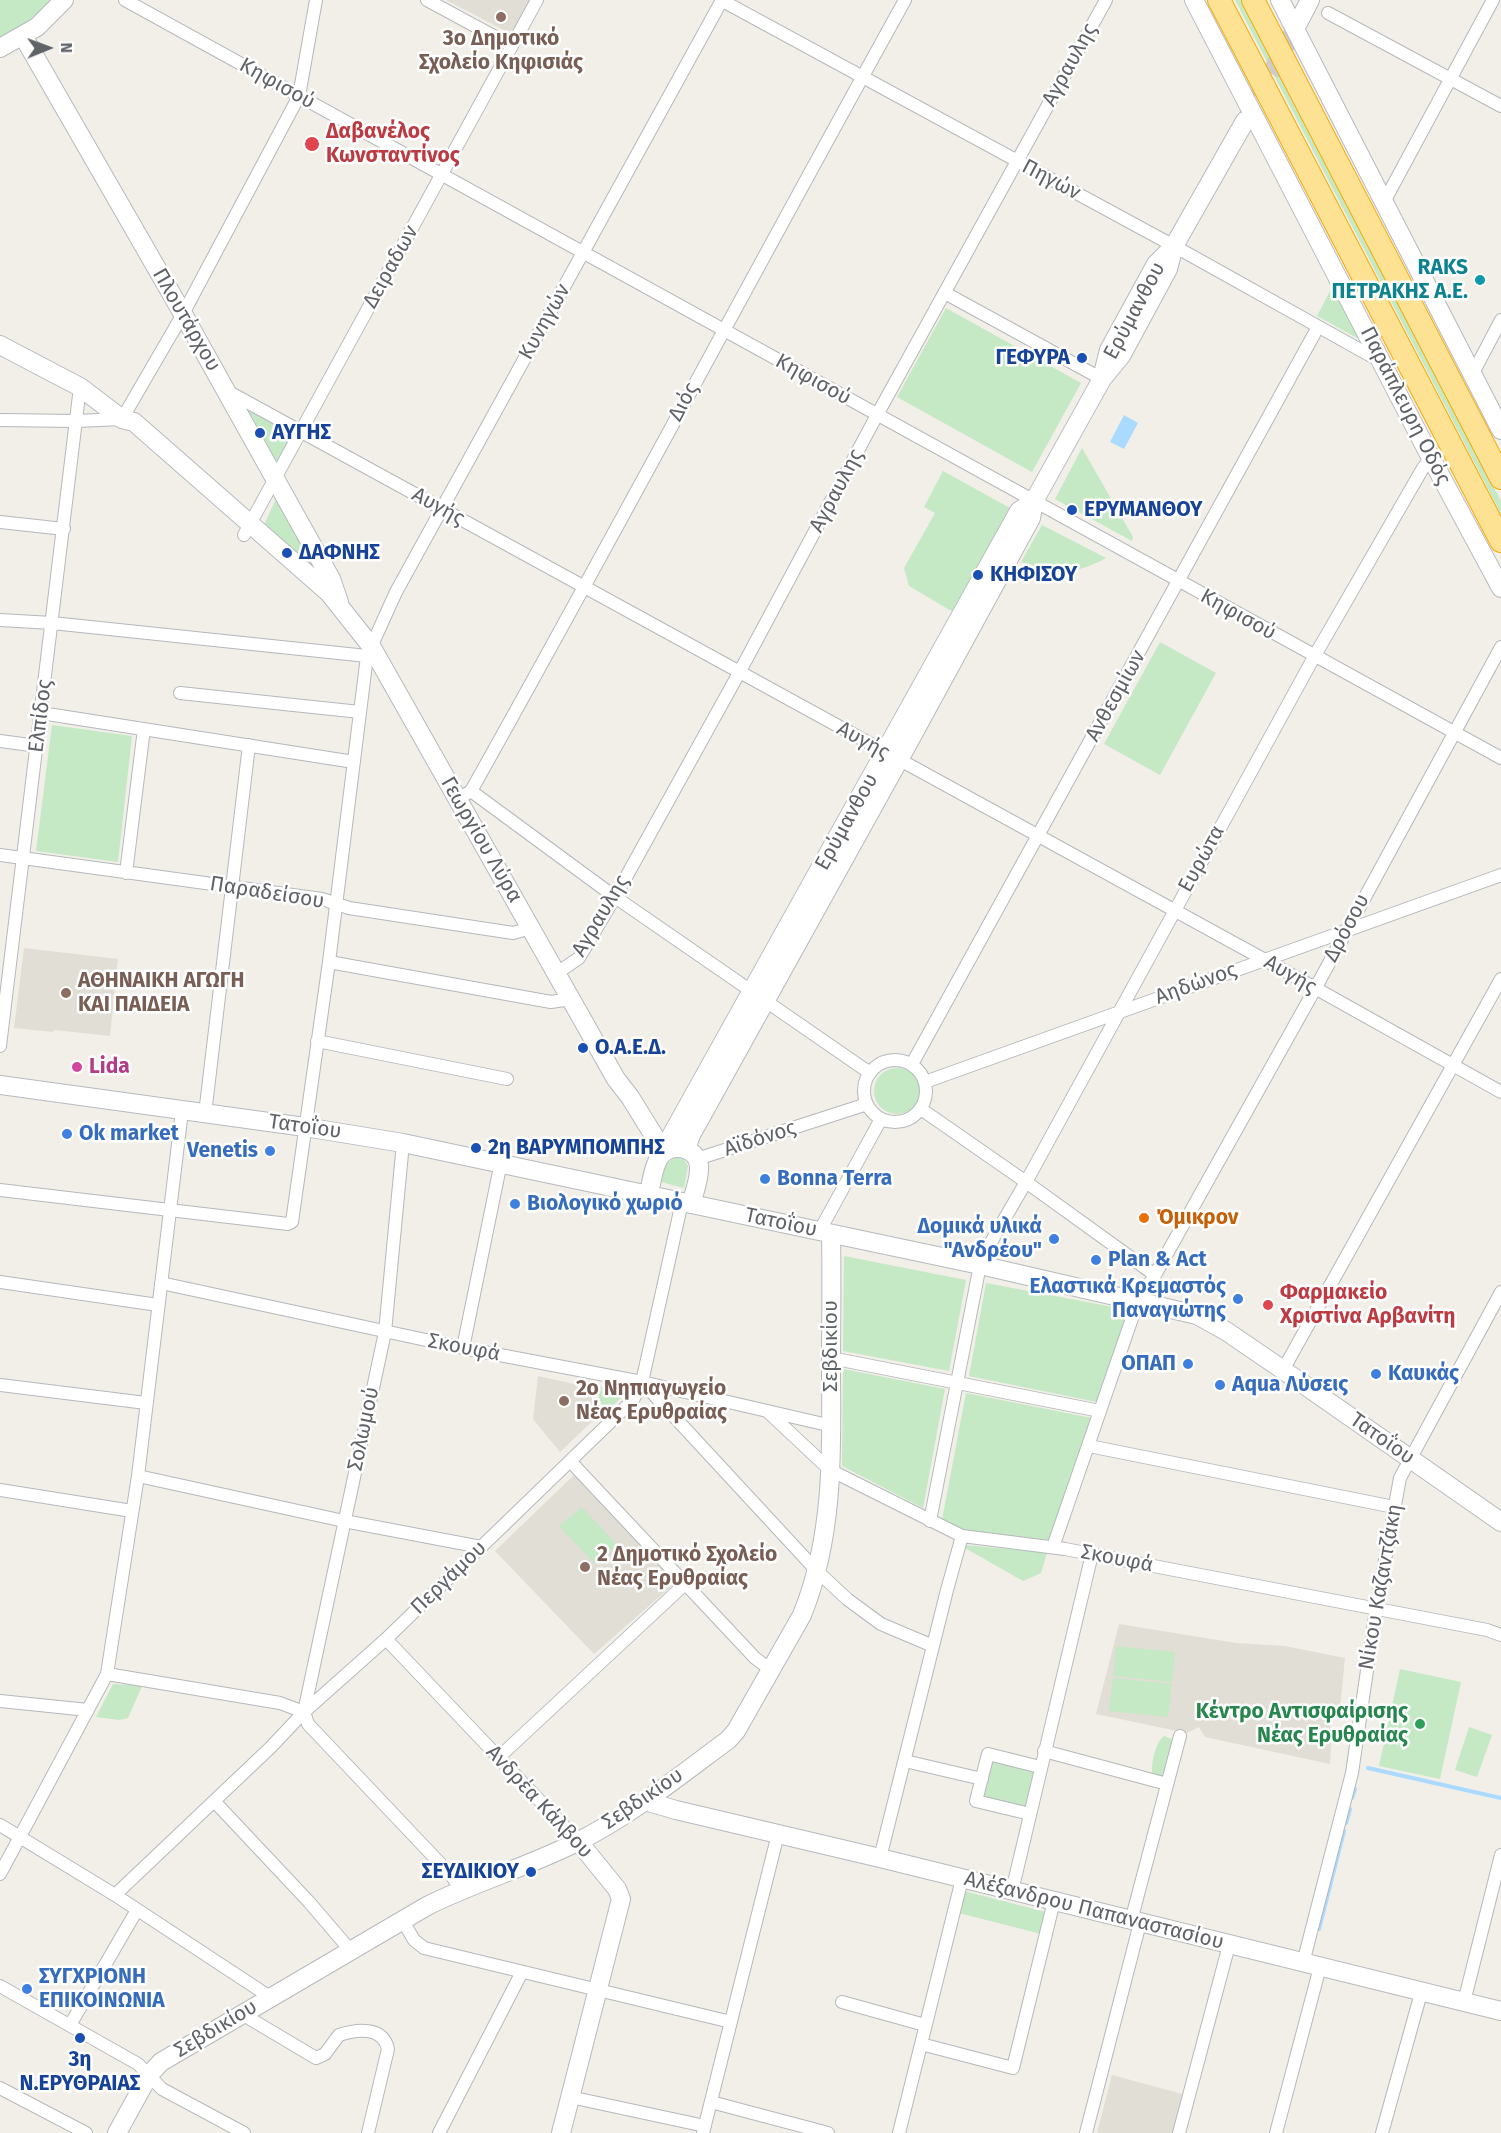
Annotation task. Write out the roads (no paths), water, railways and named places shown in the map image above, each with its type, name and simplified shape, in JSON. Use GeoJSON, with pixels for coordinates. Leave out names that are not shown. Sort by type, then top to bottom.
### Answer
{"type":"FeatureCollection","features":[{"type":"Feature","properties":{"kind":"highway"},"geometry":{"type":"LineString","coordinates":[[1219,0],[1501,541]]}},
{"type":"Feature","properties":{"kind":"highway"},"geometry":{"type":"LineString","coordinates":[[1253,0],[1501,478]]}},
{"type":"Feature","properties":{"kind":"street"},"geometry":{"type":"LineString","coordinates":[[0,48],[23,36],[50,16],[64,0]]}},
{"type":"Feature","properties":{"kind":"street","name":"Κηφισού"},"geometry":{"type":"LineString","coordinates":[[125,0],[1314,657],[1454,731],[1501,759]]}},
{"type":"Feature","properties":{"kind":"street"},"geometry":{"type":"LineString","coordinates":[[0,420],[77,421],[122,418],[183,314],[299,96],[316,0]]}},
{"type":"Feature","properties":{"kind":"street"},"geometry":{"type":"LineString","coordinates":[[427,0],[512,46]]}},
{"type":"Feature","properties":{"kind":"street","name":"Δειραδων"},"geometry":{"type":"LineString","coordinates":[[247,529],[537,0]]}},
{"type":"Feature","properties":{"kind":"street","name":"Πηγών"},"geometry":{"type":"LineString","coordinates":[[722,0],[1381,361]]}},
{"type":"Feature","properties":{"kind":"street","name":"Κυνηγών"},"geometry":{"type":"LineString","coordinates":[[170,1210],[288,1224],[291,1222],[329,962],[369,651],[396,592],[722,0]]}},
{"type":"Feature","properties":{"kind":"street","name":"Διός"},"geometry":{"type":"LineString","coordinates":[[465,795],[585,588],[723,330],[905,0]]}},
{"type":"Feature","properties":{"kind":"street","name":"Αγραυλης"},"geometry":{"type":"LineString","coordinates":[[557,973],[579,958],[615,897],[1106,0]]}},
{"type":"Feature","properties":{"kind":"street","name":"Παράπλευρη Οδός"},"geometry":{"type":"LineString","coordinates":[[1194,0],[1431,458],[1501,588]]}},
{"type":"Feature","properties":{"kind":"street"},"geometry":{"type":"LineString","coordinates":[[1280,0],[1501,430]]}},
{"type":"Feature","properties":{"kind":"street"},"geometry":{"type":"LineString","coordinates":[[1298,23],[1310,0]]}},
{"type":"Feature","properties":{"kind":"street"},"geometry":{"type":"LineString","coordinates":[[1384,202],[1493,0]]}},
{"type":"Feature","properties":{"kind":"street"},"geometry":{"type":"LineString","coordinates":[[1328,13],[1501,105]]}},
{"type":"Feature","properties":{"kind":"street","name":"Πλουτάρχου"},"geometry":{"type":"LineString","coordinates":[[23,36],[183,314],[331,579],[340,607]]}},
{"type":"Feature","properties":{"kind":"street","name":"Ερύμανθου"},"geometry":{"type":"LineString","coordinates":[[649,1194],[656,1164],[661,1155],[684,1153],[760,995],[892,757],[1030,518],[1034,501],[1102,379],[1120,356],[1163,279],[1174,246],[1245,121]]}},
{"type":"Feature","properties":{"kind":"street"},"geometry":{"type":"LineString","coordinates":[[945,293],[1102,379]]}},
{"type":"Feature","properties":{"kind":"street"},"geometry":{"type":"LineString","coordinates":[[1472,375],[1501,320]]}},
{"type":"Feature","properties":{"kind":"street","name":"Ανθεσμίων"},"geometry":{"type":"LineString","coordinates":[[912,1064],[1318,327]]}},
{"type":"Feature","properties":{"kind":"street","name":"Γεωργίου Λύρα"},"geometry":{"type":"LineString","coordinates":[[0,345],[80,387],[122,418],[126,432],[247,529],[319,599],[340,607],[465,795],[531,928],[616,1079],[656,1139],[684,1153]]}},
{"type":"Feature","properties":{"kind":"street","name":"Ελπίδος"},"geometry":{"type":"LineString","coordinates":[[0,1046],[4,975],[23,859],[80,387]]}},
{"type":"Feature","properties":{"kind":"street","name":"Αυγής"},"geometry":{"type":"LineString","coordinates":[[226,390],[1501,1092]]}},
{"type":"Feature","properties":{"kind":"street","name":"Ευρώτα"},"geometry":{"type":"LineString","coordinates":[[930,1521],[980,1265],[987,1249],[1314,657],[1431,458]]}},
{"type":"Feature","properties":{"kind":"street"},"geometry":{"type":"LineString","coordinates":[[0,522],[64,529]]}},
{"type":"Feature","properties":{"kind":"street"},"geometry":{"type":"LineString","coordinates":[[0,620],[369,651]]}},
{"type":"Feature","properties":{"kind":"street","name":"Δρόσου"},"geometry":{"type":"LineString","coordinates":[[1053,1547],[1138,1301],[1155,1275],[1315,989],[1501,647]]}},
{"type":"Feature","properties":{"kind":"street"},"geometry":{"type":"LineString","coordinates":[[180,693],[360,712]]}},
{"type":"Feature","properties":{"kind":"street"},"geometry":{"type":"LineString","coordinates":[[41,713],[354,762]]}},
{"type":"Feature","properties":{"kind":"street"},"geometry":{"type":"LineString","coordinates":[[126,873],[144,729]]}},
{"type":"Feature","properties":{"kind":"street"},"geometry":{"type":"LineString","coordinates":[[0,741],[37,746]]}},
{"type":"Feature","properties":{"kind":"street"},"geometry":{"type":"LineString","coordinates":[[205,1114],[249,745]]}},
{"type":"Feature","properties":{"kind":"street"},"geometry":{"type":"LineString","coordinates":[[465,795],[760,995],[870,1073]]}},
{"type":"Feature","properties":{"kind":"street","name":"Παραδείσου"},"geometry":{"type":"LineString","coordinates":[[0,855],[322,898],[349,909],[513,933],[531,928]]}},
{"type":"Feature","properties":{"kind":"street","name":"Αηδώνος"},"geometry":{"type":"LineString","coordinates":[[925,1082],[1501,875]]}},
{"type":"Feature","properties":{"kind":"street"},"geometry":{"type":"LineString","coordinates":[[329,962],[551,1002],[571,999]]}},
{"type":"Feature","properties":{"kind":"street"},"geometry":{"type":"LineString","coordinates":[[1283,1370],[1501,979]]}},
{"type":"Feature","properties":{"kind":"street"},"geometry":{"type":"LineString","coordinates":[[317,1041],[507,1079]]}},
{"type":"Feature","properties":{"kind":"street"},"geometry":{"type":"LineString","coordinates":[[889,1060],[901,1060],[912,1064],[925,1082],[925,1101],[921,1109],[913,1117],[903,1121],[892,1122],[881,1119],[867,1104],[864,1093],[865,1082],[870,1073],[878,1065],[889,1060]]}},
{"type":"Feature","properties":{"kind":"street","name":"Γεωργίου Λύρα"},"geometry":{"type":"LineString","coordinates":[[616,1079],[622,1101],[656,1164]]}},
{"type":"Feature","properties":{"kind":"street","name":"Τατοΐου"},"geometry":{"type":"LineString","coordinates":[[0,1085],[305,1126],[403,1143],[980,1265],[1197,1315],[1283,1370],[1501,1522]]}},
{"type":"Feature","properties":{"kind":"street","name":"Αϊδόνος"},"geometry":{"type":"LineString","coordinates":[[684,1153],[867,1104]]}},
{"type":"Feature","properties":{"kind":"street"},"geometry":{"type":"LineString","coordinates":[[921,1109],[1155,1275]]}},
{"type":"Feature","properties":{"kind":"street"},"geometry":{"type":"LineString","coordinates":[[0,1874],[106,1674],[138,1476],[182,1111]]}},
{"type":"Feature","properties":{"kind":"street"},"geometry":{"type":"LineString","coordinates":[[825,1233],[881,1119]]}},
{"type":"Feature","properties":{"kind":"street","name":"Σολωμού"},"geometry":{"type":"LineString","coordinates":[[304,1712],[385,1332],[403,1143]]}},
{"type":"Feature","properties":{"kind":"street","name":"Αϊδόνος"},"geometry":{"type":"LineString","coordinates":[[684,1153],[699,1167],[686,1203]]}},
{"type":"Feature","properties":{"kind":"street"},"geometry":{"type":"LineString","coordinates":[[463,1348],[501,1162]]}},
{"type":"Feature","properties":{"kind":"street"},"geometry":{"type":"LineString","coordinates":[[0,1190],[170,1210]]}},
{"type":"Feature","properties":{"kind":"street","name":"Περγάμου"},"geometry":{"type":"LineString","coordinates":[[115,1896],[271,1748],[304,1712],[386,1639],[633,1400],[642,1382],[686,1203]]}},
{"type":"Feature","properties":{"kind":"street","name":"Σεβδικίου"},"geometry":{"type":"LineString","coordinates":[[117,2133],[149,2075],[161,2062],[460,1889],[545,1857],[578,1841],[645,1801],[728,1740],[736,1731],[802,1615],[816,1570],[827,1515],[832,1426],[825,1233]]}},
{"type":"Feature","properties":{"kind":"street"},"geometry":{"type":"LineString","coordinates":[[0,1282],[158,1305]]}},
{"type":"Feature","properties":{"kind":"street","name":"Σκουφά"},"geometry":{"type":"LineString","coordinates":[[161,1283],[385,1332],[642,1382],[832,1426]]}},
{"type":"Feature","properties":{"kind":"street","name":"Νίκου Καζαντζάκη"},"geometry":{"type":"LineString","coordinates":[[1276,2133],[1352,1773],[1376,1609],[1400,1479],[1409,1458],[1501,1292]]}},
{"type":"Feature","properties":{"kind":"street"},"geometry":{"type":"LineString","coordinates":[[831,1358],[1100,1411]]}},
{"type":"Feature","properties":{"kind":"street"},"geometry":{"type":"LineString","coordinates":[[642,1382],[816,1570],[847,1599],[881,1624],[933,1646]]}},
{"type":"Feature","properties":{"kind":"street"},"geometry":{"type":"LineString","coordinates":[[0,1385],[146,1403]]}},
{"type":"Feature","properties":{"kind":"street","name":"Σκουφά"},"geometry":{"type":"LineString","coordinates":[[767,1411],[830,1470],[962,1536],[1092,1554],[1487,1629],[1501,1635]]}},
{"type":"Feature","properties":{"kind":"street"},"geometry":{"type":"LineString","coordinates":[[1089,1446],[1394,1507]]}},
{"type":"Feature","properties":{"kind":"street"},"geometry":{"type":"LineString","coordinates":[[571,1462],[755,1658],[771,1670]]}},
{"type":"Feature","properties":{"kind":"street"},"geometry":{"type":"LineString","coordinates":[[138,1476],[344,1521],[482,1547]]}},
{"type":"Feature","properties":{"kind":"street"},"geometry":{"type":"LineString","coordinates":[[0,1490],[132,1511]]}},
{"type":"Feature","properties":{"kind":"street"},"geometry":{"type":"LineString","coordinates":[[880,1858],[962,1536]]}},
{"type":"Feature","properties":{"kind":"street"},"geometry":{"type":"LineString","coordinates":[[1012,1891],[1092,1554]]}},
{"type":"Feature","properties":{"kind":"street"},"geometry":{"type":"LineString","coordinates":[[498,1758],[685,1584]]}},
{"type":"Feature","properties":{"kind":"street","name":"Ανδρέα Κάλβου"},"geometry":{"type":"LineString","coordinates":[[386,1639],[578,1841],[617,1889],[621,1899],[597,1990]]}},
{"type":"Feature","properties":{"kind":"street"},"geometry":{"type":"LineString","coordinates":[[106,1674],[280,1703],[304,1712],[308,1724],[452,1876],[460,1889]]}},
{"type":"Feature","properties":{"kind":"street"},"geometry":{"type":"LineString","coordinates":[[0,1701],[88,1710]]}},
{"type":"Feature","properties":{"kind":"street"},"geometry":{"type":"LineString","coordinates":[[1086,2133],[1180,1736]]}},
{"type":"Feature","properties":{"kind":"street"},"geometry":{"type":"LineString","coordinates":[[1044,1751],[1167,1784]]}},
{"type":"Feature","properties":{"kind":"street"},"geometry":{"type":"LineString","coordinates":[[1030,1814],[976,1802],[988,1754],[1040,1767]]}},
{"type":"Feature","properties":{"kind":"street"},"geometry":{"type":"LineString","coordinates":[[905,1761],[981,1779]]}},
{"type":"Feature","properties":{"kind":"street"},"geometry":{"type":"LineString","coordinates":[[673,1780],[682,1807],[686,1812]]}},
{"type":"Feature","properties":{"kind":"street"},"geometry":{"type":"LineString","coordinates":[[214,1801],[316,1909],[351,1951]]}},
{"type":"Feature","properties":{"kind":"street","name":"Αλέξανδρου Παπαναστασίου"},"geometry":{"type":"LineString","coordinates":[[645,1801],[1501,2011]]}},
{"type":"Feature","properties":{"kind":"street"},"geometry":{"type":"LineString","coordinates":[[0,1825],[115,1896],[270,1997]]}},
{"type":"Feature","properties":{"kind":"street"},"geometry":{"type":"LineString","coordinates":[[570,2097],[704,2129],[778,1834]]}},
{"type":"Feature","properties":{"kind":"street"},"geometry":{"type":"LineString","coordinates":[[1464,2002],[1501,1855]]}},
{"type":"Feature","properties":{"kind":"street"},"geometry":{"type":"LineString","coordinates":[[899,2133],[962,1879]]}},
{"type":"Feature","properties":{"kind":"street"},"geometry":{"type":"LineString","coordinates":[[921,2044],[1013,2068],[1054,1901]]}},
{"type":"Feature","properties":{"kind":"street"},"geometry":{"type":"LineString","coordinates":[[70,2025],[136,1910]]}},
{"type":"Feature","properties":{"kind":"street"},"geometry":{"type":"LineString","coordinates":[[403,1921],[414,1940],[424,1948],[731,2022]]}},
{"type":"Feature","properties":{"kind":"street"},"geometry":{"type":"LineString","coordinates":[[1179,2133],[1229,1945]]}},
{"type":"Feature","properties":{"kind":"street"},"geometry":{"type":"LineString","coordinates":[[439,2133],[522,1972]]}},
{"type":"Feature","properties":{"kind":"street"},"geometry":{"type":"LineString","coordinates":[[0,1986],[138,2064],[162,2089],[244,2133]]}},
{"type":"Feature","properties":{"kind":"street"},"geometry":{"type":"LineString","coordinates":[[561,2133],[597,1990]]}},
{"type":"Feature","properties":{"kind":"street"},"geometry":{"type":"LineString","coordinates":[[1382,2133],[1421,1993]]}},
{"type":"Feature","properties":{"kind":"street"},"geometry":{"type":"LineString","coordinates":[[842,2002],[926,2025]]}},
{"type":"Feature","properties":{"kind":"street"},"geometry":{"type":"LineString","coordinates":[[242,2014],[316,2058],[325,2054],[339,2035],[359,2030],[381,2035],[386,2040],[388,2049],[368,2133]]}},
{"type":"Feature","properties":{"kind":"street"},"geometry":{"type":"LineString","coordinates":[[0,2088],[86,2133]]}},
{"type":"Feature","properties":{"kind":"street"},"geometry":{"type":"LineString","coordinates":[[711,2102],[828,2133]]}},
{"type":"Feature","properties":{"kind":"water"},"geometry":{"type":"Polygon","coordinates":[[[1124,415],[1138,423],[1124,449],[1110,442],[1124,415]]]}},
{"type":"Feature","properties":{"kind":"waterway"},"geometry":{"type":"LineString","coordinates":[[1368,1768],[1501,1798]]}},
{"type":"Feature","properties":{"kind":"waterway"},"geometry":{"type":"LineString","coordinates":[[1352,1798],[1355,1789]]}},
{"type":"Feature","properties":{"kind":"waterway"},"geometry":{"type":"LineString","coordinates":[[1346,1823],[1350,1809]]}},
{"type":"Feature","properties":{"kind":"waterway"},"geometry":{"type":"LineString","coordinates":[[1319,1929],[1344,1831]]}},
{"type":"Feature","properties":{"kind":"tunnel"},"geometry":{"type":"LineString","coordinates":[[1245,121],[1298,23]]}},
{"type":"Feature","properties":{"kind":"place","name":"3ο Δημοτικό Σχολείο Κηφισιάς"},"geometry":{"type":"Point","coordinates":[501,17]}},
{"type":"Feature","properties":{"kind":"place","name":"Δαβανέλος Κωνσταντίνος"},"geometry":{"type":"Point","coordinates":[312,144]}},
{"type":"Feature","properties":{"kind":"place","name":"RAKS ΠΕΤΡΑΚΗΣ Α.Ε."},"geometry":{"type":"Point","coordinates":[1480,280]}},
{"type":"Feature","properties":{"kind":"place","name":"ΓΕΦΥΡΑ"},"geometry":{"type":"Point","coordinates":[1082,358]}},
{"type":"Feature","properties":{"kind":"place","name":"ΑΥΓΗΣ"},"geometry":{"type":"Point","coordinates":[260,433]}},
{"type":"Feature","properties":{"kind":"place","name":"ΕΡΥΜΑΝΘΟΥ"},"geometry":{"type":"Point","coordinates":[1072,510]}},
{"type":"Feature","properties":{"kind":"place","name":"ΔΑΦΝΗΣ"},"geometry":{"type":"Point","coordinates":[287,553]}},
{"type":"Feature","properties":{"kind":"place","name":"ΚΗΦΙΣΟΥ"},"geometry":{"type":"Point","coordinates":[978,575]}},
{"type":"Feature","properties":{"kind":"place","name":"ΑΘΗΝΑΙΚΗ ΑΓΩΓΗ ΚΑΙ ΠΑΙΔΕΙΑ"},"geometry":{"type":"Point","coordinates":[66,993]}},
{"type":"Feature","properties":{"kind":"place","name":"Ο.Α.Ε.Δ."},"geometry":{"type":"Point","coordinates":[583,1048]}},
{"type":"Feature","properties":{"kind":"place","name":"Lida"},"geometry":{"type":"Point","coordinates":[77,1067]}},
{"type":"Feature","properties":{"kind":"place","name":"Ok market"},"geometry":{"type":"Point","coordinates":[67,1134]}},
{"type":"Feature","properties":{"kind":"place","name":"2η ΒΑΡΥΜΠΟΜΠΗΣ"},"geometry":{"type":"Point","coordinates":[476,1148]}},
{"type":"Feature","properties":{"kind":"place","name":"Venetis"},"geometry":{"type":"Point","coordinates":[270,1151]}},
{"type":"Feature","properties":{"kind":"place","name":"Bonna Terra"},"geometry":{"type":"Point","coordinates":[765,1179]}},
{"type":"Feature","properties":{"kind":"place","name":"Βιολογικό χωριό"},"geometry":{"type":"Point","coordinates":[515,1204]}},
{"type":"Feature","properties":{"kind":"place","name":"Όμικρον"},"geometry":{"type":"Point","coordinates":[1144,1218]}},
{"type":"Feature","properties":{"kind":"place","name":"Δομικά υλικά \"Ανδρέου\""},"geometry":{"type":"Point","coordinates":[1054,1239]}},
{"type":"Feature","properties":{"kind":"place","name":"Plan & Act"},"geometry":{"type":"Point","coordinates":[1096,1260]}},
{"type":"Feature","properties":{"kind":"place","name":"Ελαστικά Κρεμαστός Παναγιώτης"},"geometry":{"type":"Point","coordinates":[1238,1299]}},
{"type":"Feature","properties":{"kind":"place","name":"Φαρμακείο Χριστίνα Αρβανίτη"},"geometry":{"type":"Point","coordinates":[1268,1305]}},
{"type":"Feature","properties":{"kind":"place","name":"ΟΠΑΠ"},"geometry":{"type":"Point","coordinates":[1188,1364]}},
{"type":"Feature","properties":{"kind":"place","name":"Καυκάς"},"geometry":{"type":"Point","coordinates":[1376,1374]}},
{"type":"Feature","properties":{"kind":"place","name":"Aqua Λύσεις"},"geometry":{"type":"Point","coordinates":[1220,1385]}},
{"type":"Feature","properties":{"kind":"place","name":"2ο Νηπιαγωγείο Νέας Ερυθραίας"},"geometry":{"type":"Point","coordinates":[564,1401]}},
{"type":"Feature","properties":{"kind":"place","name":"2 Δημοτικό Σχολείο Νέας Ερυθραίας"},"geometry":{"type":"Point","coordinates":[585,1567]}},
{"type":"Feature","properties":{"kind":"place","name":"Κέντρο Αντισφαίρισης Νέας Ερυθραίας"},"geometry":{"type":"Point","coordinates":[1420,1724]}},
{"type":"Feature","properties":{"kind":"place","name":"ΣΕΥΔΙΚΙΟΥ"},"geometry":{"type":"Point","coordinates":[531,1872]}},
{"type":"Feature","properties":{"kind":"place","name":"ΣΥΓΧΡΙΟΝΗ ΕΠΙΚΟΙΝΩΝΙΑ"},"geometry":{"type":"Point","coordinates":[27,1989]}},
{"type":"Feature","properties":{"kind":"place","name":"3η Ν.ΕΡΥΘΡΑΙΑΣ"},"geometry":{"type":"Point","coordinates":[80,2038]}}]}
